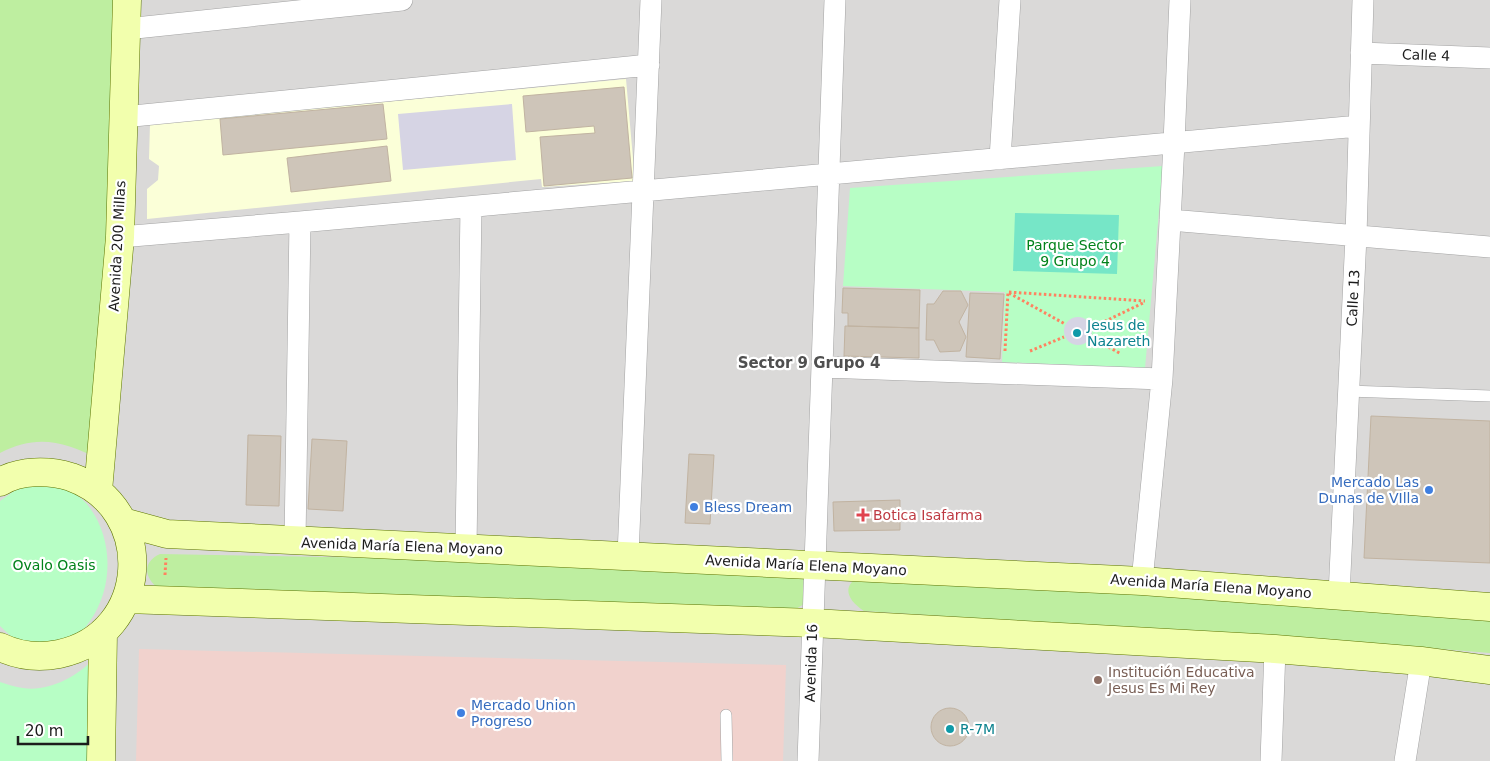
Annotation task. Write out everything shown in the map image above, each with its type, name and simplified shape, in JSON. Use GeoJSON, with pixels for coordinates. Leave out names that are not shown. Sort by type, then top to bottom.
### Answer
{"type":"FeatureCollection","features":[{"type":"Feature","properties":{"kind":"street","name":"Avenida 200 Millas"},"geometry":{"type":"LineString","coordinates":[[98,491],[120,237],[127,0]]}},
{"type":"Feature","properties":{"kind":"street"},"geometry":{"type":"LineString","coordinates":[[126,29],[402,0]]}},
{"type":"Feature","properties":{"kind":"street"},"geometry":{"type":"LineString","coordinates":[[628,556],[652,0]]}},
{"type":"Feature","properties":{"kind":"street","name":"Avenida 16"},"geometry":{"type":"LineString","coordinates":[[808,761],[835,0]]}},
{"type":"Feature","properties":{"kind":"street"},"geometry":{"type":"LineString","coordinates":[[1000,159],[1010,0]]}},
{"type":"Feature","properties":{"kind":"street"},"geometry":{"type":"LineString","coordinates":[[1142,581],[1162,379],[1180,0]]}},
{"type":"Feature","properties":{"kind":"street","name":"Calle 13"},"geometry":{"type":"LineString","coordinates":[[1339,595],[1356,236],[1363,0]]}},
{"type":"Feature","properties":{"kind":"street","name":"Calle 4"},"geometry":{"type":"LineString","coordinates":[[1361,53],[1490,58]]}},
{"type":"Feature","properties":{"kind":"street"},"geometry":{"type":"LineString","coordinates":[[123,117],[649,65]]}},
{"type":"Feature","properties":{"kind":"street"},"geometry":{"type":"LineString","coordinates":[[120,237],[829,175],[1359,126]]}},
{"type":"Feature","properties":{"kind":"street"},"geometry":{"type":"LineString","coordinates":[[466,548],[471,207]]}},
{"type":"Feature","properties":{"kind":"street"},"geometry":{"type":"LineString","coordinates":[[1170,220],[1490,247]]}},
{"type":"Feature","properties":{"kind":"street"},"geometry":{"type":"LineString","coordinates":[[294,541],[300,222]]}},
{"type":"Feature","properties":{"kind":"street"},"geometry":{"type":"LineString","coordinates":[[823,367],[1162,379]]}},
{"type":"Feature","properties":{"kind":"street"},"geometry":{"type":"LineString","coordinates":[[0,482],[22,474],[42,472],[62,474],[81,481],[98,491],[112,505],[123,522],[130,540],[133,560],[132,580],[126,600],[104,632],[87,644],[69,652],[49,656],[29,656],[10,652],[0,647]]}},
{"type":"Feature","properties":{"kind":"street","name":"Avenida María Elena Moyano"},"geometry":{"type":"LineString","coordinates":[[123,522],[167,534],[1142,581],[1490,607]]}},
{"type":"Feature","properties":{"kind":"street"},"geometry":{"type":"LineString","coordinates":[[126,600],[813,623],[1275,649],[1421,661],[1490,670]]}},
{"type":"Feature","properties":{"kind":"street"},"geometry":{"type":"LineString","coordinates":[[101,761],[104,632]]}},
{"type":"Feature","properties":{"kind":"street"},"geometry":{"type":"LineString","coordinates":[[1271,761],[1275,649]]}},
{"type":"Feature","properties":{"kind":"street"},"geometry":{"type":"LineString","coordinates":[[1405,761],[1421,661]]}},
{"type":"Feature","properties":{"kind":"lane"},"geometry":{"type":"LineString","coordinates":[[1348,391],[1490,396]]}},
{"type":"Feature","properties":{"kind":"lane"},"geometry":{"type":"LineString","coordinates":[[726,716],[727,761]]}},
{"type":"Feature","properties":{"kind":"path"},"geometry":{"type":"LineString","coordinates":[[1008,292],[1147,302]]}},
{"type":"Feature","properties":{"kind":"path"},"geometry":{"type":"LineString","coordinates":[[1008,292],[1065,324]]}},
{"type":"Feature","properties":{"kind":"path"},"geometry":{"type":"LineString","coordinates":[[1004,360],[1008,292]]}},
{"type":"Feature","properties":{"kind":"path"},"geometry":{"type":"LineString","coordinates":[[1146,311],[1147,302]]}},
{"type":"Feature","properties":{"kind":"path"},"geometry":{"type":"LineString","coordinates":[[1092,328],[1147,302]]}},
{"type":"Feature","properties":{"kind":"path"},"geometry":{"type":"LineString","coordinates":[[1024,354],[1064,336]]}},
{"type":"Feature","properties":{"kind":"path"},"geometry":{"type":"LineString","coordinates":[[164,600],[167,534]]}},
{"type":"Feature","properties":{"kind":"shaded area"},"geometry":{"type":"Polygon","coordinates":[[[0,0],[1490,0],[1490,761],[0,761],[0,0]]]}},
{"type":"Feature","properties":{"kind":"shaded area"},"geometry":{"type":"Polygon","coordinates":[[[626,79],[635,181],[542,187],[541,179],[147,219],[147,189],[158,180],[159,166],[149,159],[150,124],[626,79]]]}},
{"type":"Feature","properties":{"kind":"shaded area"},"geometry":{"type":"Polygon","coordinates":[[[512,104],[516,160],[403,170],[398,114],[512,104]]]}},
{"type":"Feature","properties":{"kind":"shaded area"},"geometry":{"type":"Polygon","coordinates":[[[1078,317],[1088,321],[1092,331],[1088,341],[1078,345],[1068,341],[1064,331],[1068,321],[1078,317]]]}},
{"type":"Feature","properties":{"kind":"shaded area","name":"Mercado Union Progreso"},"geometry":{"type":"Polygon","coordinates":[[[139,649],[786,665],[783,761],[136,761],[139,649]]]}},
{"type":"Feature","properties":{"kind":"green space"},"geometry":{"type":"Polygon","coordinates":[[[0,0],[115,0],[99,459],[74,448],[50,442],[26,443],[0,453],[0,0]]]}},
{"type":"Feature","properties":{"kind":"green space","name":"Parque Sector 9 Grupo 4"},"geometry":{"type":"Polygon","coordinates":[[[1163,166],[1145,368],[1002,362],[1005,292],[843,286],[850,188],[1163,166]]]}},
{"type":"Feature","properties":{"kind":"green space"},"geometry":{"type":"Polygon","coordinates":[[[1015,213],[1119,215],[1117,274],[1013,271],[1015,213]]]}},
{"type":"Feature","properties":{"kind":"green space","name":"Ovalo Oasis"},"geometry":{"type":"Polygon","coordinates":[[[50,482],[78,496],[86,503],[95,516],[106,546],[107,577],[98,608],[86,627],[75,639],[62,643],[18,643],[0,626],[0,501],[21,486],[50,482]]]}},
{"type":"Feature","properties":{"kind":"green space"},"geometry":{"type":"Polygon","coordinates":[[[160,554],[383,558],[806,576],[804,604],[796,609],[159,589],[150,580],[147,570],[150,561],[160,554]]]}},
{"type":"Feature","properties":{"kind":"green space"},"geometry":{"type":"Polygon","coordinates":[[[868,574],[1490,618],[1490,653],[1343,641],[864,611],[852,600],[848,590],[854,580],[868,574]]]}},
{"type":"Feature","properties":{"kind":"green space"},"geometry":{"type":"Polygon","coordinates":[[[93,660],[89,761],[0,761],[0,682],[23,688],[42,688],[61,682],[93,660]]]}},
{"type":"Feature","properties":{"kind":"building"},"geometry":{"type":"Polygon","coordinates":[[[624,87],[632,178],[544,186],[540,137],[595,133],[594,126],[526,132],[523,96],[624,87]]]}},
{"type":"Feature","properties":{"kind":"building"},"geometry":{"type":"Polygon","coordinates":[[[383,104],[387,139],[223,155],[220,119],[383,104]]]}},
{"type":"Feature","properties":{"kind":"building"},"geometry":{"type":"Polygon","coordinates":[[[387,146],[391,181],[291,192],[287,158],[387,146]]]}},
{"type":"Feature","properties":{"kind":"building"},"geometry":{"type":"Polygon","coordinates":[[[843,288],[920,290],[919,328],[848,326],[848,313],[842,313],[843,288]]]}},
{"type":"Feature","properties":{"kind":"building"},"geometry":{"type":"Polygon","coordinates":[[[943,291],[961,291],[968,305],[959,322],[966,337],[960,351],[940,352],[934,340],[926,340],[927,304],[934,304],[943,291]]]}},
{"type":"Feature","properties":{"kind":"building"},"geometry":{"type":"Polygon","coordinates":[[[970,293],[1004,294],[1000,359],[966,357],[970,293]]]}},
{"type":"Feature","properties":{"kind":"building"},"geometry":{"type":"Polygon","coordinates":[[[845,326],[919,328],[919,358],[844,356],[845,326]]]}},
{"type":"Feature","properties":{"kind":"building","name":"Mercado Las Dunas de VIlla"},"geometry":{"type":"Polygon","coordinates":[[[1371,416],[1490,421],[1490,563],[1364,558],[1371,416]]]}},
{"type":"Feature","properties":{"kind":"building"},"geometry":{"type":"Polygon","coordinates":[[[248,435],[281,436],[279,506],[246,505],[248,435]]]}},
{"type":"Feature","properties":{"kind":"building"},"geometry":{"type":"Polygon","coordinates":[[[312,439],[347,441],[343,511],[308,509],[312,439]]]}},
{"type":"Feature","properties":{"kind":"building"},"geometry":{"type":"Polygon","coordinates":[[[689,454],[714,455],[710,524],[685,523],[689,454]]]}},
{"type":"Feature","properties":{"kind":"building"},"geometry":{"type":"Polygon","coordinates":[[[900,500],[900,530],[834,531],[833,502],[900,500]]]}},
{"type":"Feature","properties":{"kind":"building","name":"R-7M"},"geometry":{"type":"Polygon","coordinates":[[[950,708],[963,714],[969,727],[963,740],[950,746],[937,740],[931,727],[937,714],[950,708]]]}},
{"type":"Feature","properties":{"kind":"place","name":"Jesus de Nazareth"},"geometry":{"type":"Point","coordinates":[1077,333]}},
{"type":"Feature","properties":{"kind":"place","name":"Mercado Las Dunas de VIlla"},"geometry":{"type":"Point","coordinates":[1429,490]}},
{"type":"Feature","properties":{"kind":"place","name":"Bless Dream"},"geometry":{"type":"Point","coordinates":[694,507]}},
{"type":"Feature","properties":{"kind":"place","name":"Botica Isafarma"},"geometry":{"type":"Point","coordinates":[863,515]}},
{"type":"Feature","properties":{"kind":"place","name":"Institución Educativa Jesus Es Mi Rey"},"geometry":{"type":"Point","coordinates":[1098,680]}},
{"type":"Feature","properties":{"kind":"place","name":"Mercado Union Progreso"},"geometry":{"type":"Point","coordinates":[461,713]}},
{"type":"Feature","properties":{"kind":"place","name":"R-7M"},"geometry":{"type":"Point","coordinates":[950,729]}},
{"type":"Feature","properties":{"kind":"district","name":"Sector 9 Grupo 4"},"geometry":{"type":"Point","coordinates":[809,363]}}]}
